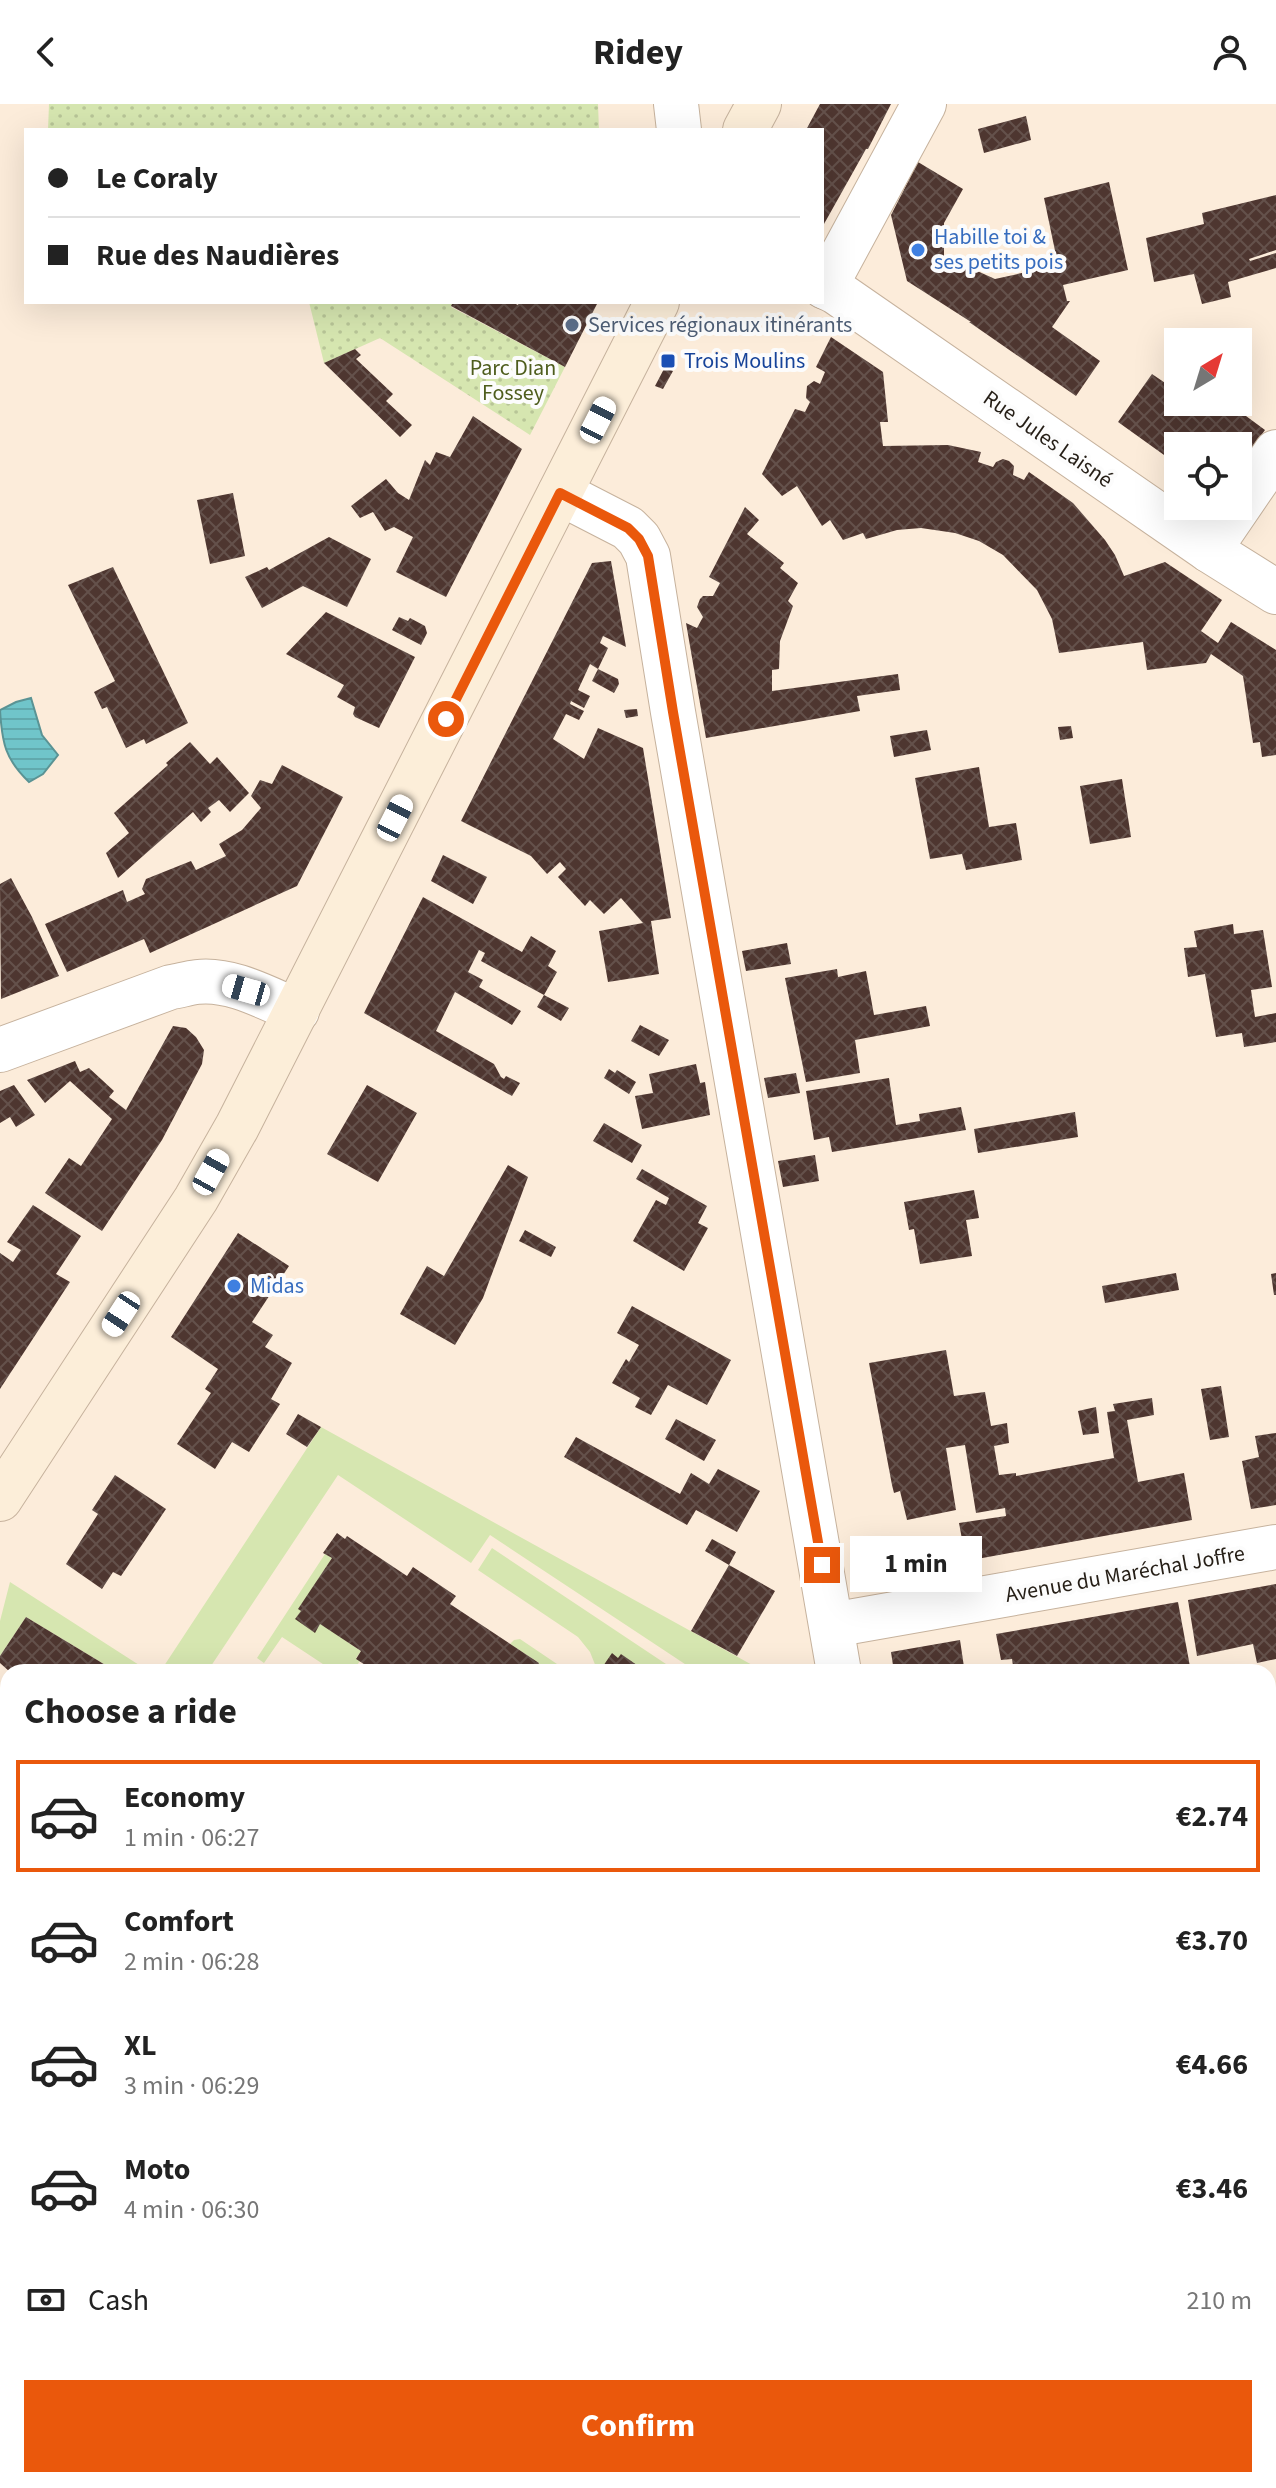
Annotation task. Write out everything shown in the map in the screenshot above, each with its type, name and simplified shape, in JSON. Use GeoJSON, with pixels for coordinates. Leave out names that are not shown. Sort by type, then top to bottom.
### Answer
{"type":"FeatureCollection","features":[{"type":"Feature","properties":{"kind":"main road"},"geometry":{"type":"LineString","coordinates":[[746,128],[759,104]]}},
{"type":"Feature","properties":{"kind":"main road"},"geometry":{"type":"LineString","coordinates":[[0,1499],[196,1199],[247,1108],[656,304]]}},
{"type":"Feature","properties":{"kind":"street"},"geometry":{"type":"LineString","coordinates":[[676,104],[679,128]]}},
{"type":"Feature","properties":{"kind":"street"},"geometry":{"type":"LineString","coordinates":[[824,286],[924,104]]}},
{"type":"Feature","properties":{"kind":"street","name":"Rue Jules Laisné"},"geometry":{"type":"LineString","coordinates":[[824,286],[1209,550],[1276,592]]}},
{"type":"Feature","properties":{"kind":"street"},"geometry":{"type":"LineString","coordinates":[[1209,550],[1276,452]]}},
{"type":"Feature","properties":{"kind":"street"},"geometry":{"type":"LineString","coordinates":[[560,493],[628,528],[639,539],[648,556],[675,728],[838,1664]]}},
{"type":"Feature","properties":{"kind":"street"},"geometry":{"type":"LineString","coordinates":[[0,1050],[171,987],[198,981],[246,990],[297,1011]]}},
{"type":"Feature","properties":{"kind":"street","name":"Avenue du Maréchal Joffre"},"geometry":{"type":"LineString","coordinates":[[832,1625],[1276,1547]]}},
{"type":"Feature","properties":{"kind":"green space"},"geometry":{"type":"Polygon","coordinates":[[[49,104],[598,104],[599,128],[48,128],[49,104]]]}},
{"type":"Feature","properties":{"kind":"green space","name":"Parc Dian Fossey"},"geometry":{"type":"Polygon","coordinates":[[[309,304],[452,304],[451,307],[565,367],[530,435],[380,338],[324,363],[309,304]]]}},
{"type":"Feature","properties":{"kind":"green space"},"geometry":{"type":"Polygon","coordinates":[[[321,1427],[751,1664],[685,1664],[490,1535],[471,1563],[338,1475],[212,1664],[165,1664],[321,1427]]]}},
{"type":"Feature","properties":{"kind":"green space"},"geometry":{"type":"Polygon","coordinates":[[[492,1548],[666,1664],[635,1664],[621,1655],[615,1664],[595,1664],[578,1637],[478,1570],[492,1548]]]}},
{"type":"Feature","properties":{"kind":"green space"},"geometry":{"type":"Polygon","coordinates":[[[325,1554],[332,1558],[299,1609],[361,1651],[356,1658],[360,1661],[358,1664],[323,1664],[282,1637],[264,1663],[257,1658],[325,1554]]]}},
{"type":"Feature","properties":{"kind":"green space"},"geometry":{"type":"Polygon","coordinates":[[[10,1582],[138,1664],[104,1664],[26,1617],[0,1656],[0,1621],[10,1582]]]}},
{"type":"Feature","properties":{"kind":"green space"},"geometry":{"type":"Polygon","coordinates":[[[520,1639],[557,1664],[538,1664],[510,1644],[520,1639]]]}},
{"type":"Feature","properties":{"kind":"water"},"geometry":{"type":"Polygon","coordinates":[[[31,698],[42,735],[58,755],[43,774],[29,782],[6,750],[0,710],[31,698]]]}},
{"type":"Feature","properties":{"kind":"building"},"geometry":{"type":"Polygon","coordinates":[[[820,104],[891,104],[824,224],[824,128],[807,128],[820,104]]]}},
{"type":"Feature","properties":{"kind":"building"},"geometry":{"type":"Polygon","coordinates":[[[1026,116],[1031,140],[984,153],[978,129],[1026,116]]]}},
{"type":"Feature","properties":{"kind":"building"},"geometry":{"type":"Polygon","coordinates":[[[918,162],[963,189],[944,223],[944,256],[995,279],[1058,265],[1044,198],[1109,182],[1128,270],[1063,285],[1067,301],[1070,301],[1052,327],[1100,361],[1076,396],[907,281],[891,215],[918,162]]]}},
{"type":"Feature","properties":{"kind":"building"},"geometry":{"type":"Polygon","coordinates":[[[1276,195],[1276,250],[1249,259],[1276,253],[1276,268],[1228,282],[1231,297],[1202,304],[1194,274],[1154,282],[1146,238],[1204,224],[1202,213],[1276,195]]]}},
{"type":"Feature","properties":{"kind":"building"},"geometry":{"type":"Polygon","coordinates":[[[452,304],[597,304],[565,367],[452,304]]]}},
{"type":"Feature","properties":{"kind":"building"},"geometry":{"type":"Polygon","coordinates":[[[831,337],[883,372],[888,422],[880,422],[883,446],[948,445],[981,452],[978,462],[993,467],[1003,459],[1009,461],[1014,466],[1013,475],[1024,480],[1029,472],[1073,503],[1105,540],[1124,576],[1165,562],[1222,600],[1201,631],[1218,643],[1231,622],[1276,650],[1276,755],[1262,757],[1260,742],[1253,743],[1243,676],[1211,654],[1206,663],[1147,670],[1143,642],[1059,653],[1052,619],[1037,590],[1003,555],[979,541],[955,533],[921,528],[897,530],[866,539],[863,533],[843,540],[830,520],[822,526],[797,486],[782,496],[762,474],[795,409],[805,412],[810,402],[806,398],[807,386],[814,381],[820,384],[825,372],[816,367],[831,337]]]}},
{"type":"Feature","properties":{"kind":"building"},"geometry":{"type":"Polygon","coordinates":[[[355,349],[361,355],[356,359],[393,394],[386,401],[412,425],[400,437],[324,363],[355,349]]]}},
{"type":"Feature","properties":{"kind":"building"},"geometry":{"type":"Polygon","coordinates":[[[665,367],[673,371],[663,389],[655,386],[665,367]]]}},
{"type":"Feature","properties":{"kind":"building"},"geometry":{"type":"Polygon","coordinates":[[[1152,374],[1164,382],[1164,416],[1246,416],[1265,430],[1252,448],[1252,432],[1164,432],[1164,455],[1118,422],[1152,374]]]}},
{"type":"Feature","properties":{"kind":"building"},"geometry":{"type":"Polygon","coordinates":[[[473,416],[522,449],[446,597],[396,572],[413,537],[394,527],[385,531],[373,512],[360,518],[351,506],[386,479],[409,500],[425,460],[430,465],[436,452],[450,457],[473,416]]]}},
{"type":"Feature","properties":{"kind":"building"},"geometry":{"type":"Polygon","coordinates":[[[233,493],[245,556],[210,564],[197,500],[233,493]]]}},
{"type":"Feature","properties":{"kind":"building"},"geometry":{"type":"Polygon","coordinates":[[[745,507],[759,520],[747,534],[784,563],[780,568],[798,583],[788,601],[793,606],[780,641],[779,669],[772,670],[772,691],[898,674],[900,690],[857,696],[860,711],[706,738],[686,623],[697,628],[703,617],[697,607],[700,599],[713,596],[720,583],[709,577],[745,507]]]}},
{"type":"Feature","properties":{"kind":"building"},"geometry":{"type":"Polygon","coordinates":[[[329,537],[371,559],[347,607],[303,586],[262,608],[245,577],[267,567],[269,570],[329,537]]]}},
{"type":"Feature","properties":{"kind":"building"},"geometry":{"type":"Polygon","coordinates":[[[611,561],[626,647],[603,636],[600,643],[608,648],[598,669],[590,664],[578,690],[590,696],[584,708],[571,701],[570,704],[584,711],[579,720],[566,714],[553,739],[584,759],[598,728],[643,748],[671,918],[651,921],[659,974],[608,982],[599,931],[643,923],[621,898],[604,914],[590,900],[585,906],[558,877],[566,869],[560,862],[547,874],[531,856],[461,821],[592,563],[611,561]]]}},
{"type":"Feature","properties":{"kind":"building"},"geometry":{"type":"Polygon","coordinates":[[[113,567],[188,723],[146,744],[144,739],[126,748],[107,707],[102,709],[94,692],[115,681],[68,585],[113,567]]]}},
{"type":"Feature","properties":{"kind":"building"},"geometry":{"type":"Polygon","coordinates":[[[326,612],[415,657],[379,728],[355,717],[355,707],[337,697],[344,685],[286,654],[326,612]]]}},
{"type":"Feature","properties":{"kind":"building"},"geometry":{"type":"Polygon","coordinates":[[[399,617],[408,621],[410,618],[425,626],[427,633],[421,645],[392,630],[399,617]]]}},
{"type":"Feature","properties":{"kind":"building"},"geometry":{"type":"Polygon","coordinates":[[[598,669],[618,679],[614,693],[592,681],[598,669]]]}},
{"type":"Feature","properties":{"kind":"building"},"geometry":{"type":"Polygon","coordinates":[[[637,709],[638,716],[626,718],[624,710],[637,709]]]}},
{"type":"Feature","properties":{"kind":"building"},"geometry":{"type":"Polygon","coordinates":[[[1071,726],[1073,738],[1060,740],[1058,727],[1071,726]]]}},
{"type":"Feature","properties":{"kind":"building"},"geometry":{"type":"Polygon","coordinates":[[[927,730],[931,750],[894,757],[890,736],[927,730]]]}},
{"type":"Feature","properties":{"kind":"building"},"geometry":{"type":"Polygon","coordinates":[[[190,742],[210,764],[217,757],[249,793],[230,812],[219,800],[208,808],[211,812],[201,822],[193,812],[118,878],[106,853],[129,833],[114,813],[190,742]]]}},
{"type":"Feature","properties":{"kind":"building"},"geometry":{"type":"Polygon","coordinates":[[[282,765],[343,797],[297,886],[150,953],[144,939],[67,972],[45,924],[123,890],[127,902],[145,894],[142,889],[146,879],[191,861],[196,870],[226,856],[219,844],[242,830],[261,808],[251,796],[260,780],[272,784],[282,765]]]}},
{"type":"Feature","properties":{"kind":"building"},"geometry":{"type":"Polygon","coordinates":[[[979,767],[989,827],[1016,823],[1022,860],[966,870],[962,854],[930,859],[915,778],[979,767]]]}},
{"type":"Feature","properties":{"kind":"building"},"geometry":{"type":"Polygon","coordinates":[[[1122,779],[1131,837],[1090,844],[1080,786],[1122,779]]]}},
{"type":"Feature","properties":{"kind":"building"},"geometry":{"type":"Polygon","coordinates":[[[443,855],[487,877],[473,904],[431,881],[443,855]]]}},
{"type":"Feature","properties":{"kind":"building"},"geometry":{"type":"Polygon","coordinates":[[[11,878],[59,976],[1,999],[0,884],[11,878]]]}},
{"type":"Feature","properties":{"kind":"building"},"geometry":{"type":"Polygon","coordinates":[[[423,897],[522,952],[531,936],[556,951],[548,966],[557,972],[544,995],[481,961],[485,953],[479,950],[468,972],[483,980],[479,987],[521,1011],[512,1025],[455,992],[436,1031],[494,1064],[504,1079],[506,1076],[520,1083],[512,1096],[364,1013],[423,897]]]}},
{"type":"Feature","properties":{"kind":"building"},"geometry":{"type":"Polygon","coordinates":[[[1233,924],[1234,934],[1263,930],[1272,987],[1251,990],[1255,1017],[1276,1013],[1276,1042],[1244,1047],[1242,1033],[1216,1037],[1205,974],[1188,977],[1184,948],[1197,947],[1194,931],[1233,924]]]}},
{"type":"Feature","properties":{"kind":"building"},"geometry":{"type":"Polygon","coordinates":[[[787,943],[791,964],[746,971],[742,951],[787,943]]]}},
{"type":"Feature","properties":{"kind":"building"},"geometry":{"type":"Polygon","coordinates":[[[837,969],[838,977],[866,971],[874,1015],[926,1006],[930,1026],[855,1040],[860,1073],[806,1082],[785,978],[837,969]]]}},
{"type":"Feature","properties":{"kind":"building"},"geometry":{"type":"Polygon","coordinates":[[[544,995],[569,1008],[561,1021],[537,1007],[544,995]]]}},
{"type":"Feature","properties":{"kind":"building"},"geometry":{"type":"Polygon","coordinates":[[[640,1025],[669,1040],[659,1056],[631,1041],[640,1025]]]}},
{"type":"Feature","properties":{"kind":"building"},"geometry":{"type":"Polygon","coordinates":[[[173,1026],[186,1028],[196,1037],[204,1050],[202,1064],[162,1140],[102,1231],[45,1193],[69,1158],[81,1166],[112,1119],[70,1081],[45,1103],[27,1080],[75,1061],[80,1072],[89,1068],[114,1091],[109,1097],[126,1110],[173,1026]]]}},
{"type":"Feature","properties":{"kind":"building"},"geometry":{"type":"Polygon","coordinates":[[[696,1064],[700,1083],[705,1082],[710,1115],[642,1129],[635,1096],[653,1093],[649,1074],[696,1064]]]}},
{"type":"Feature","properties":{"kind":"building"},"geometry":{"type":"Polygon","coordinates":[[[609,1069],[615,1073],[617,1070],[636,1082],[629,1094],[604,1078],[609,1069]]]}},
{"type":"Feature","properties":{"kind":"building"},"geometry":{"type":"Polygon","coordinates":[[[796,1073],[800,1093],[768,1098],[764,1078],[796,1073]]]}},
{"type":"Feature","properties":{"kind":"building"},"geometry":{"type":"Polygon","coordinates":[[[889,1078],[896,1125],[920,1121],[919,1114],[961,1107],[966,1130],[832,1152],[829,1137],[814,1140],[806,1091],[889,1078]]]}},
{"type":"Feature","properties":{"kind":"building"},"geometry":{"type":"Polygon","coordinates":[[[14,1085],[35,1115],[16,1127],[10,1117],[0,1123],[0,1091],[14,1085]]]}},
{"type":"Feature","properties":{"kind":"building"},"geometry":{"type":"Polygon","coordinates":[[[367,1085],[417,1113],[378,1182],[327,1154],[367,1085]]]}},
{"type":"Feature","properties":{"kind":"building"},"geometry":{"type":"Polygon","coordinates":[[[1075,1112],[1078,1137],[978,1153],[974,1129],[1075,1112]]]}},
{"type":"Feature","properties":{"kind":"building"},"geometry":{"type":"Polygon","coordinates":[[[604,1123],[642,1145],[632,1163],[593,1141],[604,1123]]]}},
{"type":"Feature","properties":{"kind":"building"},"geometry":{"type":"Polygon","coordinates":[[[815,1155],[819,1181],[783,1187],[778,1161],[815,1155]]]}},
{"type":"Feature","properties":{"kind":"building"},"geometry":{"type":"Polygon","coordinates":[[[508,1165],[528,1177],[483,1298],[455,1345],[400,1314],[427,1266],[444,1276],[508,1165]]]}},
{"type":"Feature","properties":{"kind":"building"},"geometry":{"type":"Polygon","coordinates":[[[642,1169],[707,1206],[698,1223],[708,1228],[684,1271],[633,1241],[656,1200],[666,1205],[669,1198],[636,1179],[642,1169]]]}},
{"type":"Feature","properties":{"kind":"building"},"geometry":{"type":"Polygon","coordinates":[[[974,1190],[979,1218],[966,1220],[972,1256],[920,1264],[914,1229],[909,1230],[904,1202],[974,1190]]]}},
{"type":"Feature","properties":{"kind":"building"},"geometry":{"type":"Polygon","coordinates":[[[33,1205],[81,1236],[56,1274],[70,1282],[0,1389],[0,1253],[13,1262],[21,1250],[7,1242],[33,1205]]]}},
{"type":"Feature","properties":{"kind":"building"},"geometry":{"type":"Polygon","coordinates":[[[525,1230],[556,1247],[551,1257],[519,1241],[525,1230]]]}},
{"type":"Feature","properties":{"kind":"building"},"geometry":{"type":"Polygon","coordinates":[[[238,1233],[289,1266],[252,1322],[273,1335],[265,1347],[292,1363],[271,1399],[280,1404],[249,1452],[232,1442],[215,1469],[177,1444],[211,1393],[205,1389],[218,1369],[171,1337],[238,1233]]]}},
{"type":"Feature","properties":{"kind":"building"},"geometry":{"type":"Polygon","coordinates":[[[1176,1273],[1179,1290],[1105,1303],[1102,1286],[1176,1273]]]}},
{"type":"Feature","properties":{"kind":"building"},"geometry":{"type":"Polygon","coordinates":[[[1276,1273],[1276,1295],[1274,1295],[1271,1274],[1276,1273]]]}},
{"type":"Feature","properties":{"kind":"building"},"geometry":{"type":"Polygon","coordinates":[[[632,1306],[731,1360],[707,1405],[668,1385],[651,1415],[635,1407],[640,1398],[612,1383],[626,1359],[629,1362],[639,1345],[617,1333],[632,1306]]]}},
{"type":"Feature","properties":{"kind":"building"},"geometry":{"type":"Polygon","coordinates":[[[946,1350],[954,1396],[985,1392],[991,1426],[1007,1423],[1009,1443],[994,1446],[999,1475],[1016,1473],[1016,1476],[1114,1458],[1107,1412],[1115,1411],[1113,1404],[1152,1398],[1154,1415],[1127,1420],[1138,1482],[1184,1473],[1192,1520],[966,1561],[959,1523],[1006,1516],[1005,1508],[976,1513],[965,1445],[946,1448],[956,1510],[907,1520],[900,1491],[894,1493],[892,1485],[869,1363],[946,1350]]]}},
{"type":"Feature","properties":{"kind":"building"},"geometry":{"type":"Polygon","coordinates":[[[1221,1386],[1229,1437],[1210,1440],[1201,1389],[1221,1386]]]}},
{"type":"Feature","properties":{"kind":"building"},"geometry":{"type":"Polygon","coordinates":[[[1096,1407],[1099,1433],[1083,1435],[1078,1411],[1096,1407]]]}},
{"type":"Feature","properties":{"kind":"building"},"geometry":{"type":"Polygon","coordinates":[[[298,1414],[321,1427],[307,1447],[286,1434],[298,1414]]]}},
{"type":"Feature","properties":{"kind":"building"},"geometry":{"type":"Polygon","coordinates":[[[676,1419],[716,1440],[704,1461],[665,1439],[676,1419]]]}},
{"type":"Feature","properties":{"kind":"building"},"geometry":{"type":"Polygon","coordinates":[[[1276,1433],[1276,1505],[1251,1509],[1242,1461],[1259,1457],[1255,1436],[1276,1433]]]}},
{"type":"Feature","properties":{"kind":"building"},"geometry":{"type":"Polygon","coordinates":[[[576,1437],[680,1494],[691,1473],[709,1484],[718,1469],[760,1491],[737,1532],[696,1510],[687,1525],[564,1457],[576,1437]]]}},
{"type":"Feature","properties":{"kind":"building"},"geometry":{"type":"Polygon","coordinates":[[[115,1475],[166,1509],[121,1576],[113,1572],[102,1589],[66,1564],[98,1514],[92,1510],[115,1475]]]}},
{"type":"Feature","properties":{"kind":"building"},"geometry":{"type":"Polygon","coordinates":[[[337,1533],[345,1539],[347,1536],[407,1576],[413,1567],[456,1596],[450,1604],[539,1663],[364,1664],[356,1659],[361,1651],[320,1624],[315,1633],[295,1619],[301,1611],[298,1609],[332,1558],[323,1553],[337,1533]]]}},
{"type":"Feature","properties":{"kind":"building"},"geometry":{"type":"Polygon","coordinates":[[[712,1539],[736,1552],[729,1565],[705,1551],[712,1539]]]}},
{"type":"Feature","properties":{"kind":"building"},"geometry":{"type":"Polygon","coordinates":[[[729,1565],[775,1591],[737,1656],[691,1631],[729,1565]]]}},
{"type":"Feature","properties":{"kind":"building"},"geometry":{"type":"Polygon","coordinates":[[[1276,1584],[1276,1659],[1257,1663],[1253,1644],[1197,1656],[1188,1600],[1276,1584]]]}},
{"type":"Feature","properties":{"kind":"building"},"geometry":{"type":"Polygon","coordinates":[[[1178,1602],[1190,1664],[1013,1664],[1012,1659],[1001,1660],[996,1634],[1178,1602]]]}},
{"type":"Feature","properties":{"kind":"building"},"geometry":{"type":"Polygon","coordinates":[[[26,1617],[104,1664],[1,1664],[0,1656],[26,1617]]]}},
{"type":"Feature","properties":{"kind":"building"},"geometry":{"type":"Polygon","coordinates":[[[960,1640],[964,1664],[893,1664],[891,1652],[960,1640]]]}},
{"type":"Feature","properties":{"kind":"building"},"geometry":{"type":"Polygon","coordinates":[[[612,1653],[618,1658],[621,1654],[635,1664],[604,1664],[612,1653]]]}},
{"type":"Feature","properties":{"kind":"place","name":"Habille toi & ses petits pois"},"geometry":{"type":"Point","coordinates":[918,250]}},
{"type":"Feature","properties":{"kind":"place","name":"Services régionaux itinérants"},"geometry":{"type":"Point","coordinates":[572,325]}},
{"type":"Feature","properties":{"kind":"place","name":"Trois Moulins"},"geometry":{"type":"Point","coordinates":[668,361]}},
{"type":"Feature","properties":{"kind":"place","name":"Midas"},"geometry":{"type":"Point","coordinates":[234,1286]}},
{"type":"Feature","properties":{"kind":"route"},"geometry":{"type":"LineString","coordinates":[[446,719],[560,493],[628,528],[639,539],[648,556],[822,1565]]}}]}
